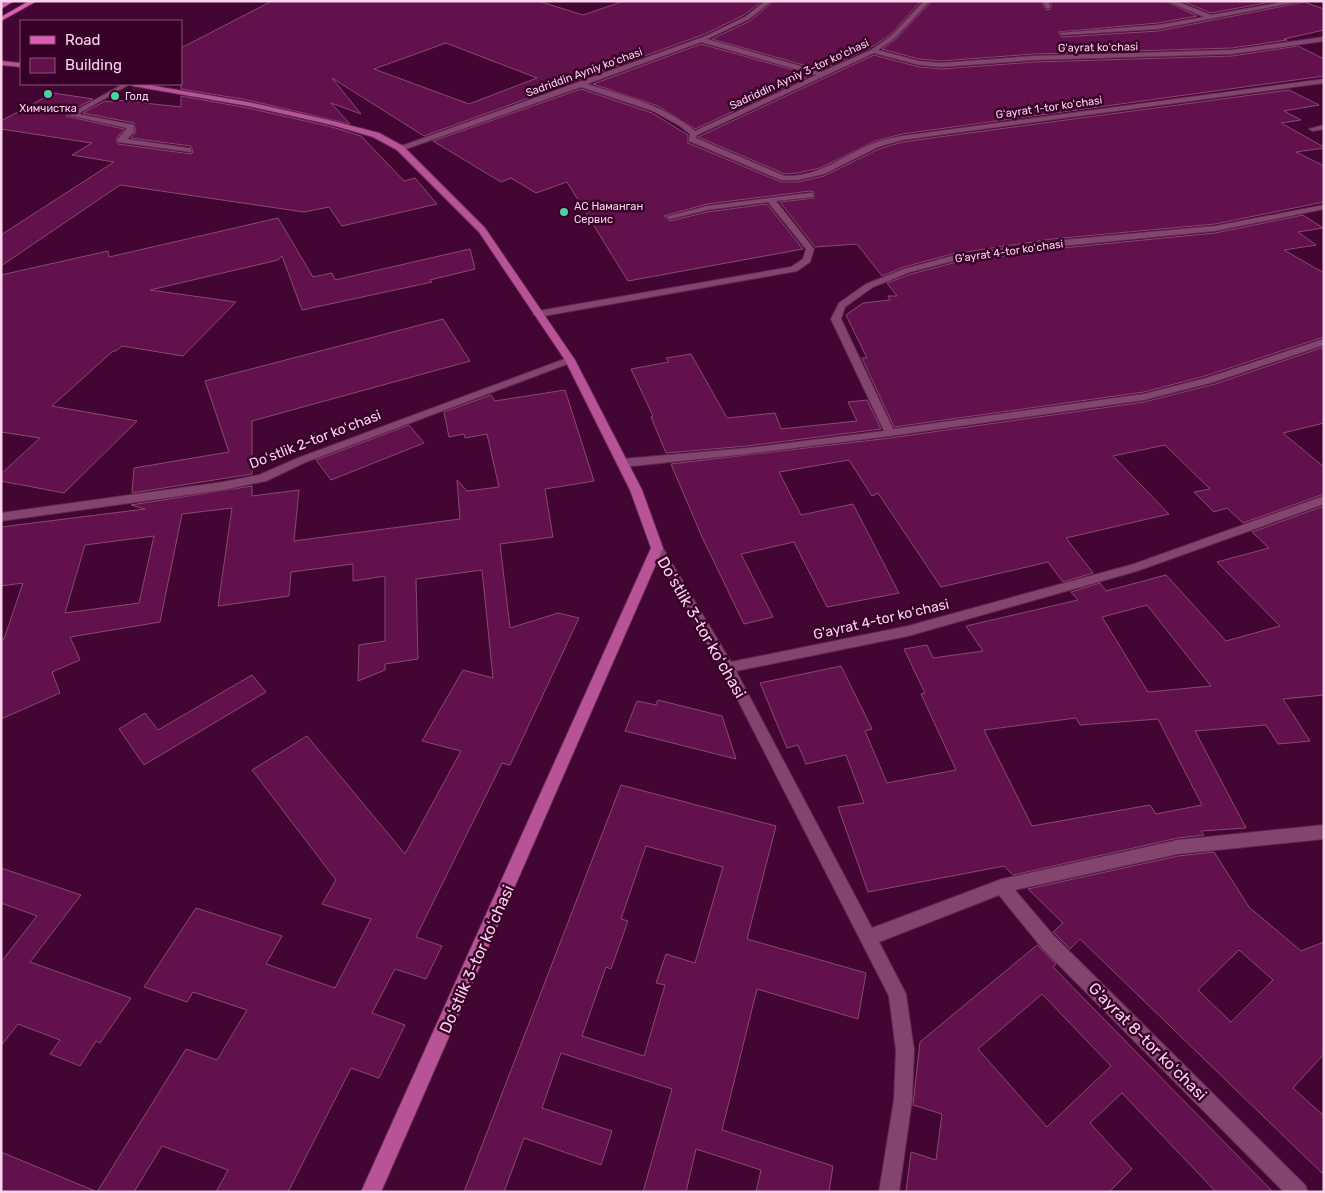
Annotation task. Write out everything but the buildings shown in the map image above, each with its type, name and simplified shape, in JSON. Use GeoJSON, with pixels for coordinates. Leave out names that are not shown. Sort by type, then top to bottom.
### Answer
{"type":"FeatureCollection","features":[{"type":"Feature","properties":{"kind":"main road"},"geometry":{"type":"LineString","coordinates":[[1,7],[11,1]]}},
{"type":"Feature","properties":{"kind":"main road"},"geometry":{"type":"LineString","coordinates":[[1,19],[34,1]]}},
{"type":"Feature","properties":{"kind":"street","name":"Sadriddin Ayniy koʻchasi"},"geometry":{"type":"LineString","coordinates":[[400,148],[582,85],[699,40],[745,19],[769,1]]}},
{"type":"Feature","properties":{"kind":"street","name":"Sadriddin Ayniy 3-tor koʻchasi"},"geometry":{"type":"LineString","coordinates":[[694,134],[873,51],[893,37],[927,1]]}},
{"type":"Feature","properties":{"kind":"street"},"geometry":{"type":"LineString","coordinates":[[1170,1],[1212,18]]}},
{"type":"Feature","properties":{"kind":"street"},"geometry":{"type":"LineString","coordinates":[[1062,33],[1158,27],[1299,1]]}},
{"type":"Feature","properties":{"kind":"street","name":"Gʻayrat koʻchasi"},"geometry":{"type":"LineString","coordinates":[[873,51],[919,63],[942,65],[1034,58],[1204,54],[1258,50],[1324,39]]}},
{"type":"Feature","properties":{"kind":"street"},"geometry":{"type":"LineString","coordinates":[[699,40],[823,75]]}},
{"type":"Feature","properties":{"kind":"street"},"geometry":{"type":"LineString","coordinates":[[1,63],[20,65]]}},
{"type":"Feature","properties":{"kind":"street","name":"Gʻayrat 1-tor koʻchasi"},"geometry":{"type":"LineString","coordinates":[[694,134],[692,139],[784,178],[812,178],[876,145],[902,138],[1324,81]]}},
{"type":"Feature","properties":{"kind":"street"},"geometry":{"type":"LineString","coordinates":[[125,85],[71,116],[131,127],[130,132],[121,140],[188,150]]}},
{"type":"Feature","properties":{"kind":"street"},"geometry":{"type":"LineString","coordinates":[[139,85],[248,104],[333,123],[376,135],[400,148],[482,230],[570,360],[636,490],[657,548]]}},
{"type":"Feature","properties":{"kind":"street"},"geometry":{"type":"LineString","coordinates":[[582,85],[670,117],[694,134]]}},
{"type":"Feature","properties":{"kind":"street"},"geometry":{"type":"LineString","coordinates":[[1313,129],[1324,127]]}},
{"type":"Feature","properties":{"kind":"street"},"geometry":{"type":"LineString","coordinates":[[670,217],[716,206],[810,195]]}},
{"type":"Feature","properties":{"kind":"street"},"geometry":{"type":"LineString","coordinates":[[538,314],[794,269],[807,260],[810,249],[770,199]]}},
{"type":"Feature","properties":{"kind":"street","name":"G'ayrat 4-tor koʻchasi"},"geometry":{"type":"LineString","coordinates":[[890,433],[836,318],[841,306],[859,292],[904,272],[956,258],[1039,247],[1180,233],[1275,218],[1324,207]]}},
{"type":"Feature","properties":{"kind":"street"},"geometry":{"type":"LineString","coordinates":[[623,463],[748,451],[1144,397],[1210,380],[1324,342]]}},
{"type":"Feature","properties":{"kind":"street","name":"Doʻstlik 2-tor koʻchasi"},"geometry":{"type":"LineString","coordinates":[[1,517],[222,486],[262,478],[345,444],[570,360]]}},
{"type":"Feature","properties":{"kind":"street","name":"G'ayrat 4-tor koʻchasi"},"geometry":{"type":"LineString","coordinates":[[728,668],[908,631],[1128,570],[1324,500]]}},
{"type":"Feature","properties":{"kind":"street","name":"Doʻstlik 3-tor koʻchasi"},"geometry":{"type":"LineString","coordinates":[[657,548],[728,668],[870,937],[898,994],[905,1050],[903,1100],[890,1192]]}},
{"type":"Feature","properties":{"kind":"street","name":"Doʻstlik 3-tor koʻchasi"},"geometry":{"type":"LineString","coordinates":[[372,1192],[657,548]]}},
{"type":"Feature","properties":{"kind":"street"},"geometry":{"type":"LineString","coordinates":[[870,937],[1002,886],[1178,847],[1324,832]]}},
{"type":"Feature","properties":{"kind":"street","name":"G'ayrat 8-tor koʻchasi"},"geometry":{"type":"LineString","coordinates":[[1002,886],[1048,942],[1298,1192]]}},
{"type":"Feature","properties":{"kind":"place","name":"Химчистка"},"geometry":{"type":"Point","coordinates":[48,94]}},
{"type":"Feature","properties":{"kind":"place","name":"Голд"},"geometry":{"type":"Point","coordinates":[115,96]}},
{"type":"Feature","properties":{"kind":"place","name":"АС Наманган Сервис"},"geometry":{"type":"Point","coordinates":[564,212]}}]}
